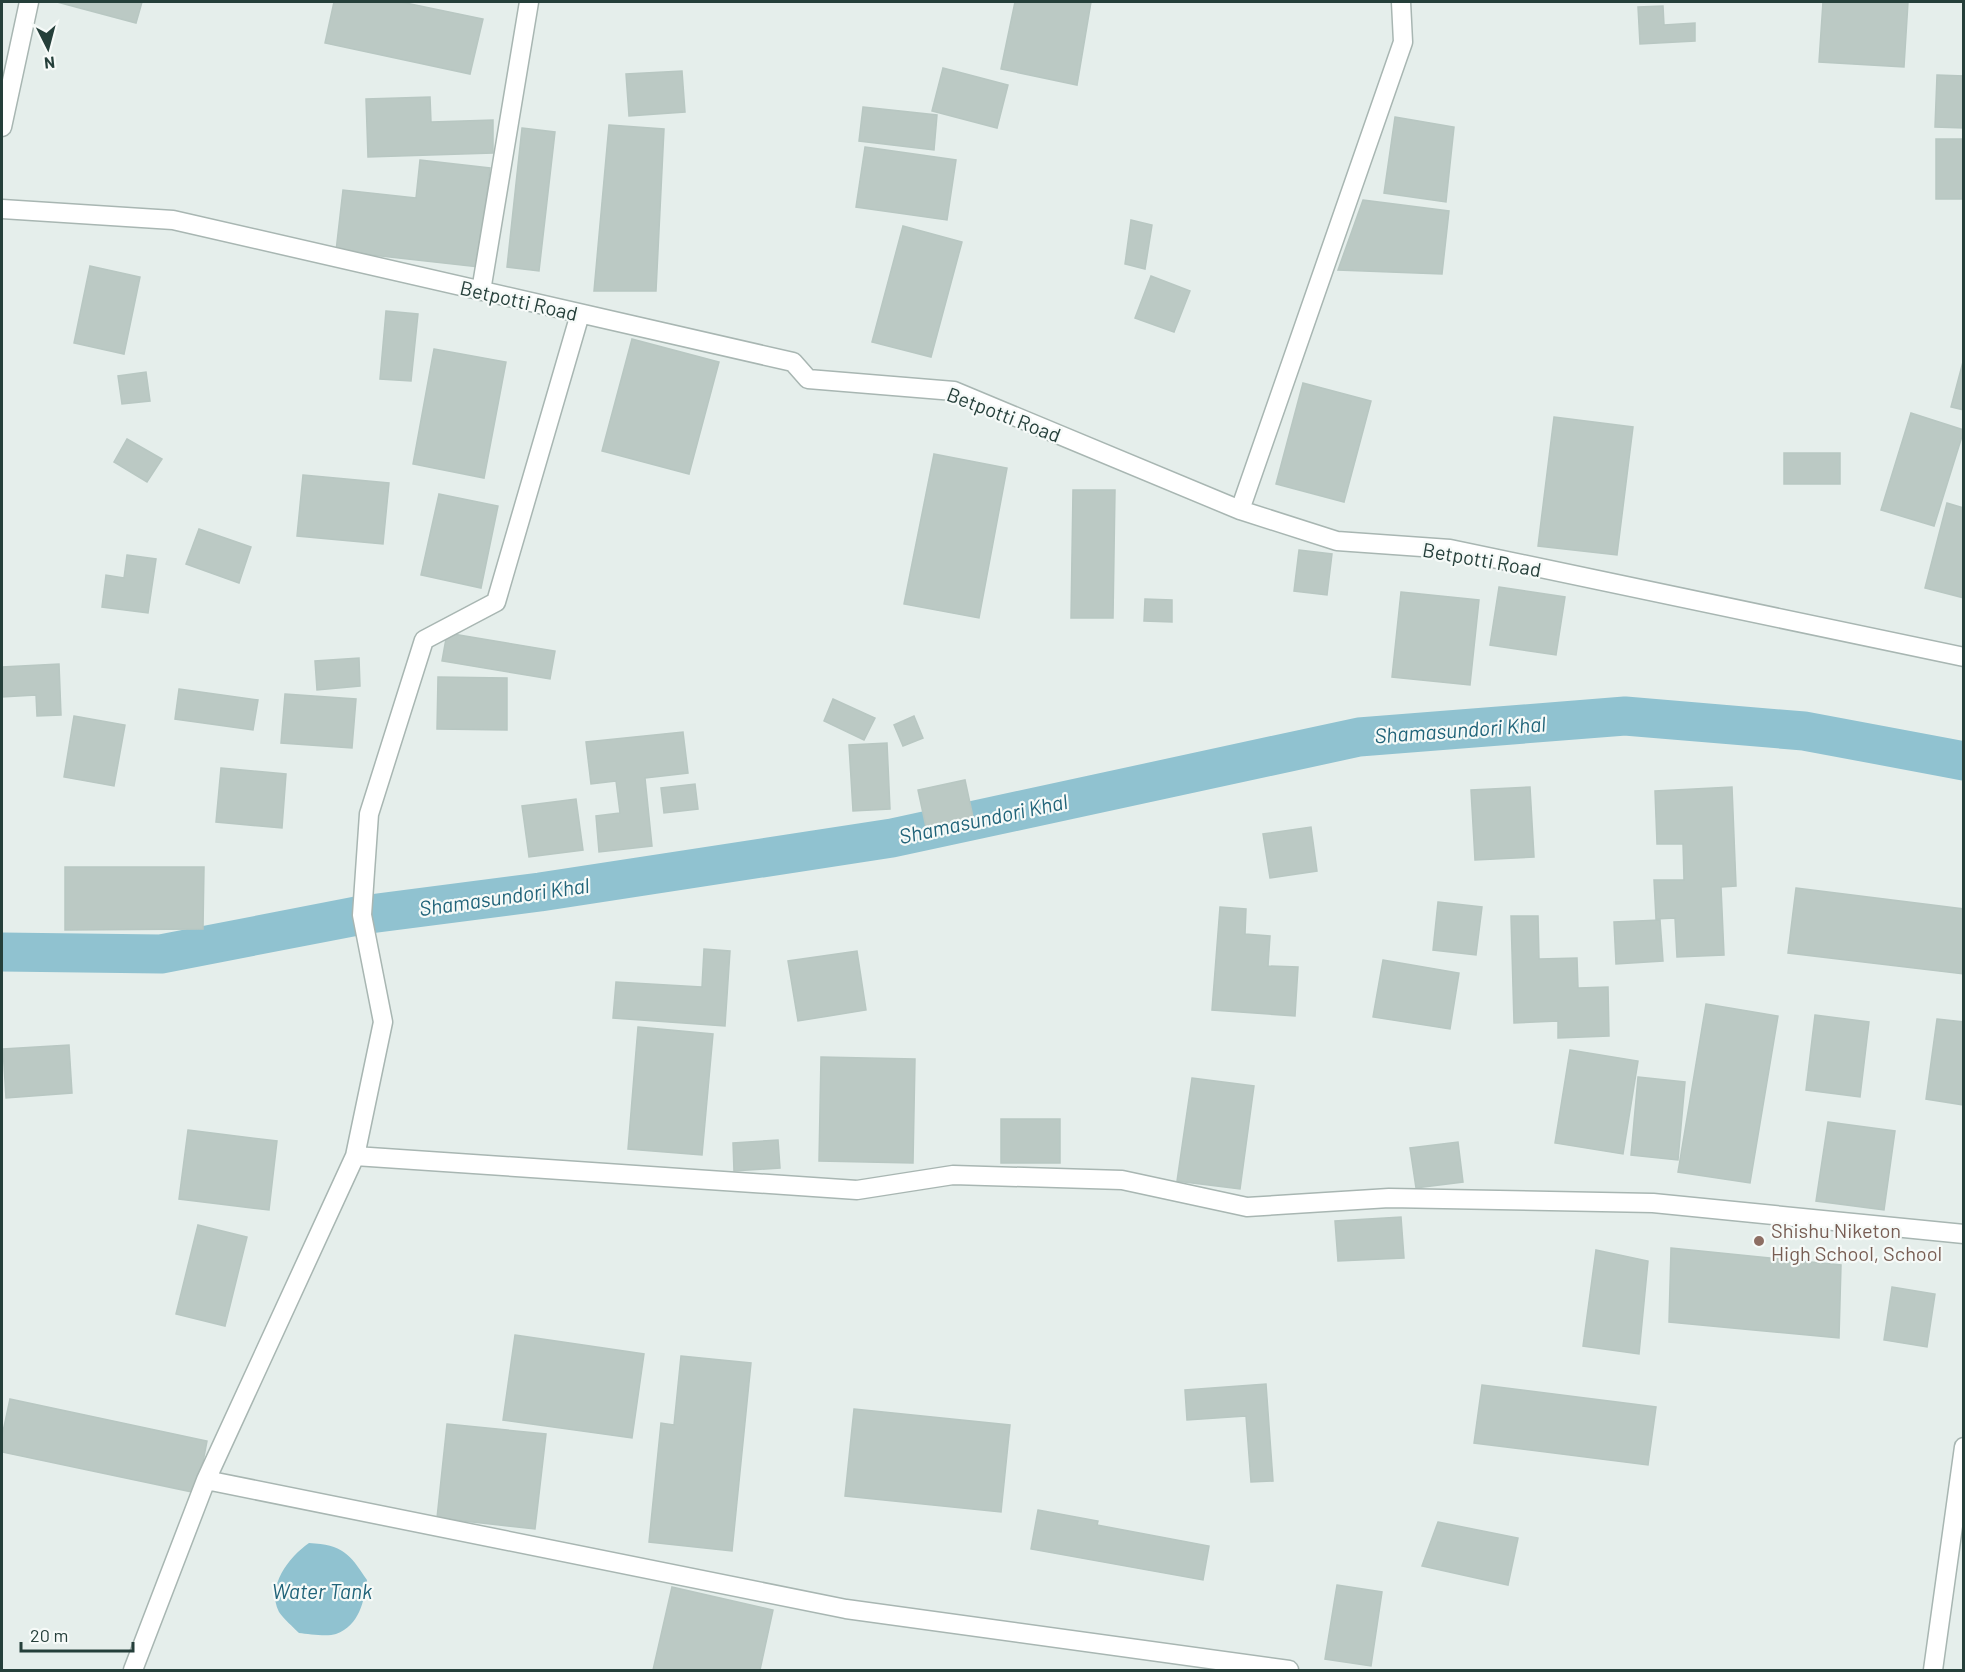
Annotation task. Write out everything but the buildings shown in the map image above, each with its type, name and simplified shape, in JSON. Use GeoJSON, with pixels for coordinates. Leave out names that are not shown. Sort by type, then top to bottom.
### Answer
{"type":"FeatureCollection","features":[{"type":"Feature","properties":{"kind":"street"},"geometry":{"type":"LineString","coordinates":[[2,127],[29,2]]}},
{"type":"Feature","properties":{"kind":"street"},"geometry":{"type":"LineString","coordinates":[[481,291],[529,2]]}},
{"type":"Feature","properties":{"kind":"street"},"geometry":{"type":"LineString","coordinates":[[1240,510],[1403,42],[1401,2]]}},
{"type":"Feature","properties":{"kind":"street","name":"Betpotti Road"},"geometry":{"type":"LineString","coordinates":[[2,209],[173,220],[793,362],[808,379],[954,391],[1240,510],[1337,541],[1450,549],[1964,657]]}},
{"type":"Feature","properties":{"kind":"street"},"geometry":{"type":"LineString","coordinates":[[133,1671],[206,1480],[355,1156],[383,1022],[362,915],[369,814],[424,640],[496,602],[579,314]]}},
{"type":"Feature","properties":{"kind":"street"},"geometry":{"type":"LineString","coordinates":[[355,1156],[856,1190],[953,1175],[1122,1180],[1247,1207],[1389,1198],[1653,1203],[1964,1234]]}},
{"type":"Feature","properties":{"kind":"street"},"geometry":{"type":"LineString","coordinates":[[1933,1671],[1964,1447]]}},
{"type":"Feature","properties":{"kind":"street"},"geometry":{"type":"LineString","coordinates":[[206,1480],[846,1610],[1289,1671]]}},
{"type":"Feature","properties":{"kind":"water","name":"Water Tank"},"geometry":{"type":"Polygon","coordinates":[[[309,1543],[338,1548],[350,1557],[367,1580],[362,1604],[356,1618],[351,1625],[336,1634],[299,1633],[279,1612],[276,1602],[275,1592],[287,1564],[309,1543]]]}},
{"type":"Feature","properties":{"kind":"waterway","name":"Shamasundori Khal"},"geometry":{"type":"LineString","coordinates":[[2,952],[161,954],[362,915],[540,892],[892,838],[1359,737],[1625,716],[1804,731],[1964,761]]}},
{"type":"Feature","properties":{"kind":"place","name":"Shishu Niketon High School, School"},"geometry":{"type":"Point","coordinates":[1759,1241]}}]}
